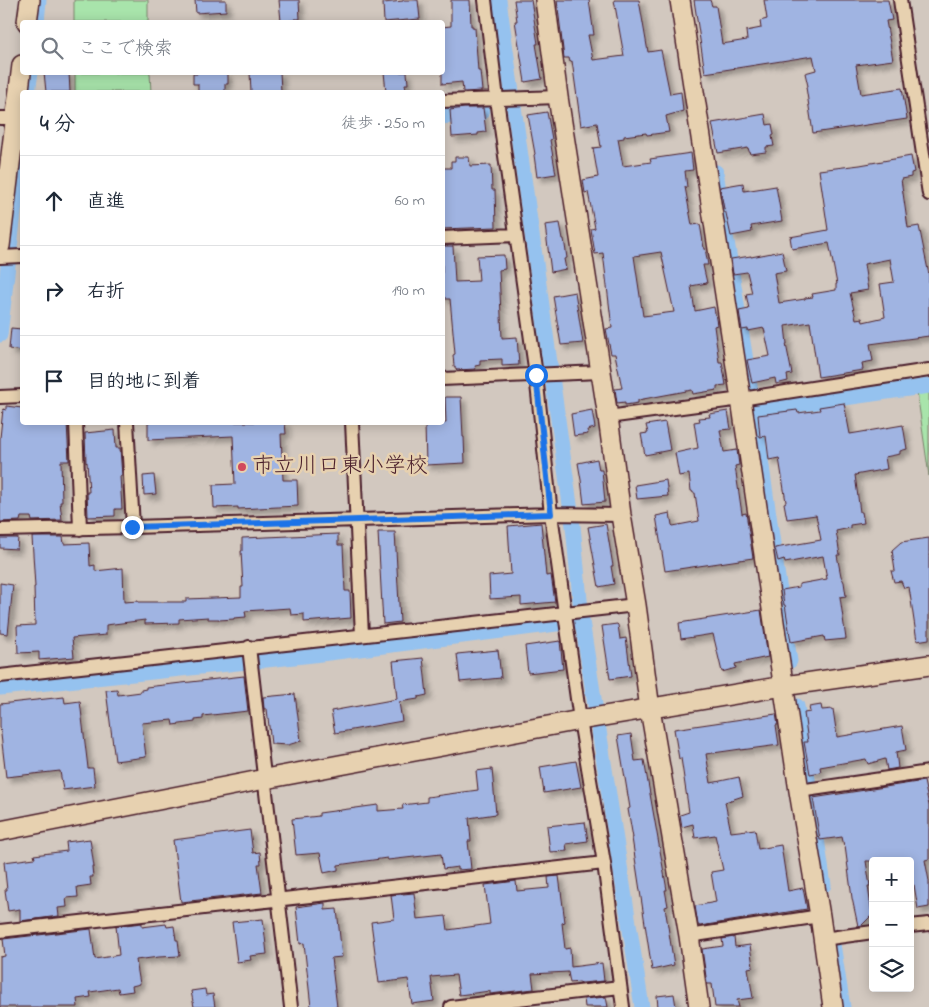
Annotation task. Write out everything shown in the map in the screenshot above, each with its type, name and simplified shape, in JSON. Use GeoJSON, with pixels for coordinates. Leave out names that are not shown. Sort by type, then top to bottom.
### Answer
{"type":"FeatureCollection","features":[{"type":"Feature","properties":{"kind":"street"},"geometry":{"type":"LineString","coordinates":[[28,20],[30,0]]}},
{"type":"Feature","properties":{"kind":"street"},"geometry":{"type":"LineString","coordinates":[[485,0],[536,375],[551,514],[604,862],[623,1007]]}},
{"type":"Feature","properties":{"kind":"street"},"geometry":{"type":"LineString","coordinates":[[545,0],[650,709],[700,1007]]}},
{"type":"Feature","properties":{"kind":"street"},"geometry":{"type":"LineString","coordinates":[[680,0],[833,1007]]}},
{"type":"Feature","properties":{"kind":"street"},"geometry":{"type":"LineString","coordinates":[[900,0],[929,194]]}},
{"type":"Feature","properties":{"kind":"street"},"geometry":{"type":"LineString","coordinates":[[0,246],[13,118],[20,75]]}},
{"type":"Feature","properties":{"kind":"street"},"geometry":{"type":"LineString","coordinates":[[445,101],[558,97]]}},
{"type":"Feature","properties":{"kind":"street"},"geometry":{"type":"LineString","coordinates":[[445,238],[516,235]]}},
{"type":"Feature","properties":{"kind":"street"},"geometry":{"type":"LineString","coordinates":[[0,256],[20,256]]}},
{"type":"Feature","properties":{"kind":"street"},"geometry":{"type":"LineString","coordinates":[[608,417],[929,370]]}},
{"type":"Feature","properties":{"kind":"street"},"geometry":{"type":"LineString","coordinates":[[445,379],[600,372]]}},
{"type":"Feature","properties":{"kind":"street"},"geometry":{"type":"LineString","coordinates":[[0,397],[20,396]]}},
{"type":"Feature","properties":{"kind":"street"},"geometry":{"type":"LineString","coordinates":[[76,425],[80,528]]}},
{"type":"Feature","properties":{"kind":"street"},"geometry":{"type":"LineString","coordinates":[[127,425],[132,527]]}},
{"type":"Feature","properties":{"kind":"street"},"geometry":{"type":"LineString","coordinates":[[352,425],[362,636]]}},
{"type":"Feature","properties":{"kind":"street"},"geometry":{"type":"LineString","coordinates":[[0,530],[551,514],[621,515]]}},
{"type":"Feature","properties":{"kind":"street"},"geometry":{"type":"LineString","coordinates":[[0,676],[249,647],[567,618],[597,609],[636,605]]}},
{"type":"Feature","properties":{"kind":"street"},"geometry":{"type":"LineString","coordinates":[[249,647],[291,1007]]}},
{"type":"Feature","properties":{"kind":"street"},"geometry":{"type":"LineString","coordinates":[[0,831],[265,779],[583,720],[929,664]]}},
{"type":"Feature","properties":{"kind":"street"},"geometry":{"type":"LineString","coordinates":[[799,791],[929,772]]}},
{"type":"Feature","properties":{"kind":"street"},"geometry":{"type":"LineString","coordinates":[[0,931],[604,862]]}},
{"type":"Feature","properties":{"kind":"street"},"geometry":{"type":"LineString","coordinates":[[689,936],[820,916]]}},
{"type":"Feature","properties":{"kind":"street"},"geometry":{"type":"LineString","coordinates":[[914,926],[929,924]]}},
{"type":"Feature","properties":{"kind":"street"},"geometry":{"type":"LineString","coordinates":[[823,939],[869,933]]}},
{"type":"Feature","properties":{"kind":"street"},"geometry":{"type":"LineString","coordinates":[[451,1007],[620,988]]}},
{"type":"Feature","properties":{"kind":"green space"},"geometry":{"type":"Polygon","coordinates":[[[74,0],[148,0],[148,20],[74,20],[74,0]]]}},
{"type":"Feature","properties":{"kind":"green space"},"geometry":{"type":"Polygon","coordinates":[[[75,75],[150,75],[151,90],[75,90],[75,75]]]}},
{"type":"Feature","properties":{"kind":"green space"},"geometry":{"type":"Polygon","coordinates":[[[929,383],[929,476],[916,385],[929,383]]]}},
{"type":"Feature","properties":{"kind":"building"},"geometry":{"type":"Polygon","coordinates":[[[195,0],[226,0],[226,11],[196,13],[195,0]]]}},
{"type":"Feature","properties":{"kind":"building"},"geometry":{"type":"Polygon","coordinates":[[[279,0],[299,0],[300,19],[281,20],[279,0]]]}},
{"type":"Feature","properties":{"kind":"building"},"geometry":{"type":"Polygon","coordinates":[[[418,0],[420,19],[384,20],[383,3],[418,0]]]}},
{"type":"Feature","properties":{"kind":"building"},"geometry":{"type":"Polygon","coordinates":[[[451,0],[470,0],[471,26],[475,28],[478,71],[480,71],[482,91],[463,92],[462,82],[442,84],[442,75],[445,75],[445,27],[451,26],[451,0]]]}},
{"type":"Feature","properties":{"kind":"building"},"geometry":{"type":"Polygon","coordinates":[[[514,0],[531,0],[542,79],[525,82],[515,21],[517,21],[514,0]]]}},
{"type":"Feature","properties":{"kind":"building"},"geometry":{"type":"Polygon","coordinates":[[[557,0],[589,0],[594,35],[588,35],[593,60],[624,56],[614,0],[639,0],[648,52],[661,50],[670,94],[681,92],[683,111],[666,116],[669,132],[624,136],[624,138],[618,139],[623,166],[651,162],[650,159],[691,153],[693,170],[685,171],[687,187],[685,187],[692,225],[700,224],[708,265],[703,265],[707,283],[691,286],[695,311],[714,307],[717,325],[714,326],[719,362],[722,362],[726,385],[717,386],[717,390],[693,394],[692,390],[638,400],[638,403],[625,405],[625,402],[617,403],[615,389],[622,388],[615,354],[611,354],[606,329],[612,328],[603,253],[595,254],[591,229],[595,228],[588,192],[585,193],[583,180],[598,177],[593,148],[601,147],[597,123],[581,126],[572,61],[570,62],[569,58],[564,58],[557,0]],[[661,252],[634,256],[643,316],[674,312],[661,252]]]}},
{"type":"Feature","properties":{"kind":"building"},"geometry":{"type":"Polygon","coordinates":[[[694,0],[710,0],[712,6],[716,6],[722,44],[747,40],[746,31],[761,28],[760,21],[767,19],[764,0],[888,0],[892,20],[886,21],[893,60],[856,65],[861,94],[902,88],[907,119],[813,133],[805,73],[816,70],[813,56],[705,73],[694,0]]]}},
{"type":"Feature","properties":{"kind":"building"},"geometry":{"type":"Polygon","coordinates":[[[44,75],[69,75],[70,90],[46,90],[44,75]]]}},
{"type":"Feature","properties":{"kind":"building"},"geometry":{"type":"Polygon","coordinates":[[[193,75],[228,75],[228,84],[225,84],[225,90],[198,90],[198,84],[193,84],[193,75]]]}},
{"type":"Feature","properties":{"kind":"building"},"geometry":{"type":"Polygon","coordinates":[[[250,75],[280,75],[281,90],[251,90],[250,75]]]}},
{"type":"Feature","properties":{"kind":"building"},"geometry":{"type":"Polygon","coordinates":[[[384,75],[407,75],[406,90],[386,90],[384,75]]]}},
{"type":"Feature","properties":{"kind":"building"},"geometry":{"type":"Polygon","coordinates":[[[483,108],[486,132],[478,133],[478,135],[452,137],[450,110],[483,108]]]}},
{"type":"Feature","properties":{"kind":"building"},"geometry":{"type":"Polygon","coordinates":[[[547,112],[556,174],[537,177],[528,115],[547,112]]]}},
{"type":"Feature","properties":{"kind":"building"},"geometry":{"type":"Polygon","coordinates":[[[765,114],[767,125],[772,124],[774,146],[766,147],[766,152],[750,154],[748,148],[718,153],[712,123],[765,114]]]}},
{"type":"Feature","properties":{"kind":"building"},"geometry":{"type":"Polygon","coordinates":[[[911,156],[914,172],[911,173],[911,177],[901,179],[908,228],[919,226],[929,275],[929,336],[870,344],[873,361],[862,363],[863,370],[818,377],[810,322],[785,326],[786,344],[792,374],[787,375],[788,381],[776,384],[775,378],[752,383],[747,360],[770,356],[764,328],[748,331],[748,329],[742,330],[739,311],[749,309],[746,294],[752,293],[747,272],[733,274],[731,259],[782,251],[786,271],[774,273],[779,303],[805,299],[813,297],[812,294],[836,290],[837,284],[829,243],[792,249],[790,237],[828,230],[819,170],[911,156]],[[890,259],[864,264],[868,290],[850,293],[856,319],[862,318],[863,322],[885,317],[880,284],[894,282],[890,259]]]}},
{"type":"Feature","properties":{"kind":"building"},"geometry":{"type":"Polygon","coordinates":[[[455,157],[469,157],[470,166],[491,165],[492,190],[495,190],[496,227],[445,229],[445,168],[451,168],[451,161],[455,161],[455,157]]]}},
{"type":"Feature","properties":{"kind":"building"},"geometry":{"type":"Polygon","coordinates":[[[743,183],[744,191],[776,186],[782,221],[751,226],[752,232],[731,236],[720,187],[743,183]]]}},
{"type":"Feature","properties":{"kind":"building"},"geometry":{"type":"Polygon","coordinates":[[[560,223],[567,258],[564,259],[566,269],[551,272],[545,225],[560,223]]]}},
{"type":"Feature","properties":{"kind":"building"},"geometry":{"type":"Polygon","coordinates":[[[445,246],[453,246],[455,282],[479,281],[477,256],[504,255],[505,269],[499,270],[502,338],[517,337],[519,365],[502,366],[502,359],[480,360],[480,365],[475,366],[476,369],[457,370],[454,366],[453,355],[455,354],[450,299],[445,299],[445,246]]]}},
{"type":"Feature","properties":{"kind":"building"},"geometry":{"type":"Polygon","coordinates":[[[575,292],[583,343],[561,345],[553,296],[575,292]]]}},
{"type":"Feature","properties":{"kind":"building"},"geometry":{"type":"Polygon","coordinates":[[[11,328],[20,329],[20,351],[9,349],[11,328]]]}},
{"type":"Feature","properties":{"kind":"building"},"geometry":{"type":"Polygon","coordinates":[[[445,397],[461,397],[465,463],[426,465],[425,425],[445,425],[445,397]]]}},
{"type":"Feature","properties":{"kind":"building"},"geometry":{"type":"Polygon","coordinates":[[[844,403],[850,434],[903,425],[907,449],[900,451],[900,454],[885,457],[887,469],[855,475],[860,512],[862,512],[864,523],[850,525],[850,528],[836,531],[840,555],[837,555],[846,596],[840,597],[846,639],[825,641],[824,636],[791,642],[782,590],[799,587],[799,584],[827,579],[823,556],[785,563],[784,559],[778,561],[775,548],[821,540],[816,515],[787,519],[779,458],[769,460],[766,436],[760,437],[758,415],[797,410],[798,413],[820,410],[819,407],[844,403]]]}},
{"type":"Feature","properties":{"kind":"building"},"geometry":{"type":"Polygon","coordinates":[[[6,406],[20,408],[20,425],[67,425],[69,461],[61,461],[62,502],[60,502],[62,520],[32,521],[31,517],[21,517],[20,521],[0,522],[0,438],[3,409],[6,410],[6,406]]]}},
{"type":"Feature","properties":{"kind":"building"},"geometry":{"type":"Polygon","coordinates":[[[592,410],[595,428],[587,430],[588,434],[574,436],[571,414],[592,410]]]}},
{"type":"Feature","properties":{"kind":"building"},"geometry":{"type":"Polygon","coordinates":[[[728,411],[731,429],[720,430],[724,452],[737,450],[739,465],[735,466],[742,514],[746,513],[753,558],[665,571],[656,516],[670,513],[673,526],[699,521],[695,493],[691,491],[689,474],[679,476],[675,453],[698,448],[694,422],[700,421],[699,418],[710,417],[709,414],[728,411]]]}},
{"type":"Feature","properties":{"kind":"building"},"geometry":{"type":"Polygon","coordinates":[[[665,422],[670,450],[645,455],[641,434],[648,433],[646,425],[665,422]]]}},
{"type":"Feature","properties":{"kind":"building"},"geometry":{"type":"Polygon","coordinates":[[[148,425],[285,425],[286,434],[281,434],[283,480],[297,480],[298,506],[238,509],[238,507],[214,508],[213,485],[235,484],[233,436],[148,440],[148,425]]]}},
{"type":"Feature","properties":{"kind":"building"},"geometry":{"type":"Polygon","coordinates":[[[115,430],[116,448],[120,448],[122,509],[115,509],[115,516],[88,517],[87,492],[89,492],[85,433],[115,430]]]}},
{"type":"Feature","properties":{"kind":"building"},"geometry":{"type":"Polygon","coordinates":[[[597,459],[599,470],[602,470],[605,502],[584,504],[578,463],[597,459]]]}},
{"type":"Feature","properties":{"kind":"building"},"geometry":{"type":"Polygon","coordinates":[[[154,475],[156,494],[144,495],[143,476],[154,475]]]}},
{"type":"Feature","properties":{"kind":"building"},"geometry":{"type":"Polygon","coordinates":[[[666,480],[668,496],[637,499],[635,485],[666,480]]]}},
{"type":"Feature","properties":{"kind":"building"},"geometry":{"type":"Polygon","coordinates":[[[541,523],[546,576],[551,575],[555,602],[521,605],[521,597],[490,599],[489,576],[511,574],[508,526],[541,523]]]}},
{"type":"Feature","properties":{"kind":"building"},"geometry":{"type":"Polygon","coordinates":[[[606,524],[614,584],[599,587],[588,527],[606,524]]]}},
{"type":"Feature","properties":{"kind":"building"},"geometry":{"type":"Polygon","coordinates":[[[378,532],[395,532],[400,622],[383,624],[378,532]]]}},
{"type":"Feature","properties":{"kind":"building"},"geometry":{"type":"Polygon","coordinates":[[[338,534],[338,545],[343,545],[345,591],[350,591],[351,618],[304,622],[304,614],[291,615],[290,608],[245,611],[246,617],[234,619],[219,620],[208,619],[208,617],[179,619],[179,623],[145,624],[145,620],[106,625],[106,635],[72,638],[74,657],[39,660],[39,652],[18,653],[17,626],[35,625],[32,537],[63,537],[64,544],[89,543],[90,566],[95,565],[95,571],[123,568],[124,602],[186,602],[186,599],[241,597],[241,587],[243,587],[242,538],[338,534]]]}},
{"type":"Feature","properties":{"kind":"building"},"geometry":{"type":"Polygon","coordinates":[[[0,538],[18,538],[17,549],[0,548],[0,538]]]}},
{"type":"Feature","properties":{"kind":"building"},"geometry":{"type":"Polygon","coordinates":[[[929,538],[929,639],[917,641],[909,587],[904,588],[901,581],[894,582],[891,571],[895,571],[892,550],[901,542],[929,538]]]}},
{"type":"Feature","properties":{"kind":"building"},"geometry":{"type":"Polygon","coordinates":[[[0,583],[13,585],[8,634],[0,633],[0,583]]]}},
{"type":"Feature","properties":{"kind":"building"},"geometry":{"type":"Polygon","coordinates":[[[761,610],[768,657],[735,664],[736,668],[722,672],[713,634],[681,639],[679,623],[761,610]]]}},
{"type":"Feature","properties":{"kind":"building"},"geometry":{"type":"Polygon","coordinates":[[[617,624],[620,639],[626,638],[631,676],[610,679],[602,626],[617,624]]]}},
{"type":"Feature","properties":{"kind":"building"},"geometry":{"type":"Polygon","coordinates":[[[560,641],[563,669],[528,673],[525,646],[560,641]]]}},
{"type":"Feature","properties":{"kind":"building"},"geometry":{"type":"Polygon","coordinates":[[[498,650],[501,678],[460,682],[457,654],[498,650]]]}},
{"type":"Feature","properties":{"kind":"building"},"geometry":{"type":"Polygon","coordinates":[[[423,658],[427,695],[418,697],[418,699],[399,702],[402,721],[335,733],[331,711],[397,699],[393,661],[423,658]]]}},
{"type":"Feature","properties":{"kind":"building"},"geometry":{"type":"Polygon","coordinates":[[[244,676],[248,711],[203,716],[203,719],[195,720],[195,722],[173,725],[172,720],[142,723],[146,757],[115,761],[106,690],[117,689],[118,695],[141,692],[146,687],[244,676]]]}},
{"type":"Feature","properties":{"kind":"building"},"geometry":{"type":"Polygon","coordinates":[[[295,694],[301,741],[288,745],[271,744],[267,709],[264,709],[263,697],[295,694]]]}},
{"type":"Feature","properties":{"kind":"building"},"geometry":{"type":"Polygon","coordinates":[[[64,697],[65,703],[80,701],[88,768],[93,768],[95,786],[63,790],[60,771],[6,777],[0,726],[0,704],[64,697]]]}},
{"type":"Feature","properties":{"kind":"building"},"geometry":{"type":"Polygon","coordinates":[[[821,705],[822,710],[833,709],[837,737],[902,726],[906,750],[896,752],[898,768],[887,770],[885,759],[868,764],[866,759],[820,767],[821,772],[810,774],[804,742],[808,742],[804,713],[810,712],[809,707],[821,705]]]}},
{"type":"Feature","properties":{"kind":"building"},"geometry":{"type":"Polygon","coordinates":[[[776,714],[779,745],[706,754],[711,783],[739,777],[743,796],[725,802],[731,832],[755,829],[758,849],[781,845],[788,891],[803,888],[807,909],[700,926],[698,925],[695,906],[716,902],[711,872],[723,870],[715,835],[695,838],[693,824],[682,827],[680,815],[689,812],[681,758],[679,759],[674,729],[776,714]]]}},
{"type":"Feature","properties":{"kind":"building"},"geometry":{"type":"Polygon","coordinates":[[[631,734],[635,761],[644,760],[667,890],[665,890],[668,906],[665,907],[674,965],[652,970],[628,809],[630,808],[618,736],[631,734]]]}},
{"type":"Feature","properties":{"kind":"building"},"geometry":{"type":"Polygon","coordinates":[[[576,761],[581,787],[544,793],[540,767],[576,761]]]}},
{"type":"Feature","properties":{"kind":"building"},"geometry":{"type":"Polygon","coordinates":[[[492,769],[496,814],[469,818],[471,841],[468,841],[471,869],[458,870],[458,867],[443,869],[441,854],[388,860],[387,858],[338,865],[338,870],[324,873],[320,853],[296,855],[292,819],[319,816],[319,813],[378,805],[378,811],[403,809],[402,805],[427,802],[427,797],[478,790],[476,771],[492,769]]]}},
{"type":"Feature","properties":{"kind":"building"},"geometry":{"type":"Polygon","coordinates":[[[924,781],[929,806],[929,859],[925,860],[929,881],[929,907],[918,909],[914,885],[914,857],[869,857],[869,861],[866,861],[869,880],[869,918],[862,925],[858,926],[842,837],[820,840],[813,798],[924,781]]]}},
{"type":"Feature","properties":{"kind":"building"},"geometry":{"type":"Polygon","coordinates":[[[585,822],[588,841],[566,844],[567,851],[550,852],[547,826],[585,822]]]}},
{"type":"Feature","properties":{"kind":"building"},"geometry":{"type":"Polygon","coordinates":[[[250,830],[253,853],[260,852],[261,864],[258,864],[262,893],[181,902],[173,840],[250,830]]]}},
{"type":"Feature","properties":{"kind":"building"},"geometry":{"type":"Polygon","coordinates":[[[90,839],[94,867],[92,867],[93,877],[90,877],[91,885],[77,887],[78,897],[66,898],[67,907],[58,908],[59,916],[20,921],[20,909],[8,911],[4,862],[35,858],[34,855],[67,851],[66,842],[90,839]]]}},
{"type":"Feature","properties":{"kind":"building"},"geometry":{"type":"Polygon","coordinates":[[[559,876],[565,922],[562,923],[565,949],[570,948],[571,967],[602,963],[604,981],[570,983],[568,972],[532,974],[534,989],[490,994],[490,991],[459,995],[456,975],[431,977],[434,1001],[412,1004],[408,979],[379,983],[371,922],[394,919],[391,895],[414,893],[417,919],[446,916],[448,930],[490,924],[485,885],[516,881],[517,891],[549,888],[548,877],[559,876]]]}},
{"type":"Feature","properties":{"kind":"building"},"geometry":{"type":"Polygon","coordinates":[[[325,903],[325,910],[337,909],[342,957],[331,958],[337,1007],[311,1007],[304,943],[300,944],[296,907],[325,903]]]}},
{"type":"Feature","properties":{"kind":"building"},"geometry":{"type":"Polygon","coordinates":[[[263,919],[267,954],[250,956],[251,960],[237,962],[232,922],[263,919]]]}},
{"type":"Feature","properties":{"kind":"building"},"geometry":{"type":"Polygon","coordinates":[[[142,923],[142,927],[166,924],[167,927],[174,926],[180,956],[136,960],[140,984],[132,986],[133,991],[119,993],[118,988],[90,992],[91,997],[77,999],[78,1007],[0,1007],[0,957],[5,956],[3,939],[91,929],[95,959],[119,955],[116,926],[142,923]]]}},
{"type":"Feature","properties":{"kind":"building"},"geometry":{"type":"Polygon","coordinates":[[[734,937],[735,947],[750,945],[753,967],[748,968],[753,998],[737,1000],[739,1007],[715,1007],[712,984],[707,984],[702,949],[723,946],[722,939],[734,937]]]}},
{"type":"Feature","properties":{"kind":"building"},"geometry":{"type":"Polygon","coordinates":[[[205,989],[206,995],[213,994],[215,1007],[194,1007],[191,991],[205,989]]]}},
{"type":"Feature","properties":{"kind":"building"},"geometry":{"type":"Polygon","coordinates":[[[674,994],[676,1007],[658,1007],[657,996],[674,994]]]}},
{"type":"Feature","properties":{"kind":"building"},"geometry":{"type":"Polygon","coordinates":[[[606,997],[608,1007],[585,1007],[584,999],[606,997]]]}},
{"type":"Feature","properties":{"kind":"waterway"},"geometry":{"type":"LineString","coordinates":[[37,20],[39,0]]}},
{"type":"Feature","properties":{"kind":"waterway"},"geometry":{"type":"LineString","coordinates":[[499,0],[573,526],[582,621],[642,1007]]}},
{"type":"Feature","properties":{"kind":"waterway"},"geometry":{"type":"LineString","coordinates":[[28,90],[31,75]]}},
{"type":"Feature","properties":{"kind":"waterway"},"geometry":{"type":"LineString","coordinates":[[445,111],[477,110]]}},
{"type":"Feature","properties":{"kind":"waterway"},"geometry":{"type":"LineString","coordinates":[[0,335],[20,160]]}},
{"type":"Feature","properties":{"kind":"waterway"},"geometry":{"type":"LineString","coordinates":[[716,172],[754,411],[790,661]]}},
{"type":"Feature","properties":{"kind":"waterway"},"geometry":{"type":"LineString","coordinates":[[754,411],[929,386]]}},
{"type":"Feature","properties":{"kind":"waterway"},"geometry":{"type":"LineString","coordinates":[[0,688],[313,655],[580,621]]}},
{"type":"Feature","properties":{"kind":"waterway"},"geometry":{"type":"LineString","coordinates":[[797,706],[824,885]]}},
{"type":"Feature","properties":{"kind":"waterway"},"geometry":{"type":"LineString","coordinates":[[832,938],[843,1007]]}},
{"type":"Feature","properties":{"kind":"place","name":"市立川口東小学校"},"geometry":{"type":"Point","coordinates":[242,467]}},
{"type":"Feature","properties":{"kind":"route"},"geometry":{"type":"LineString","coordinates":[[132,527],[551,514],[536,375]]}}]}
